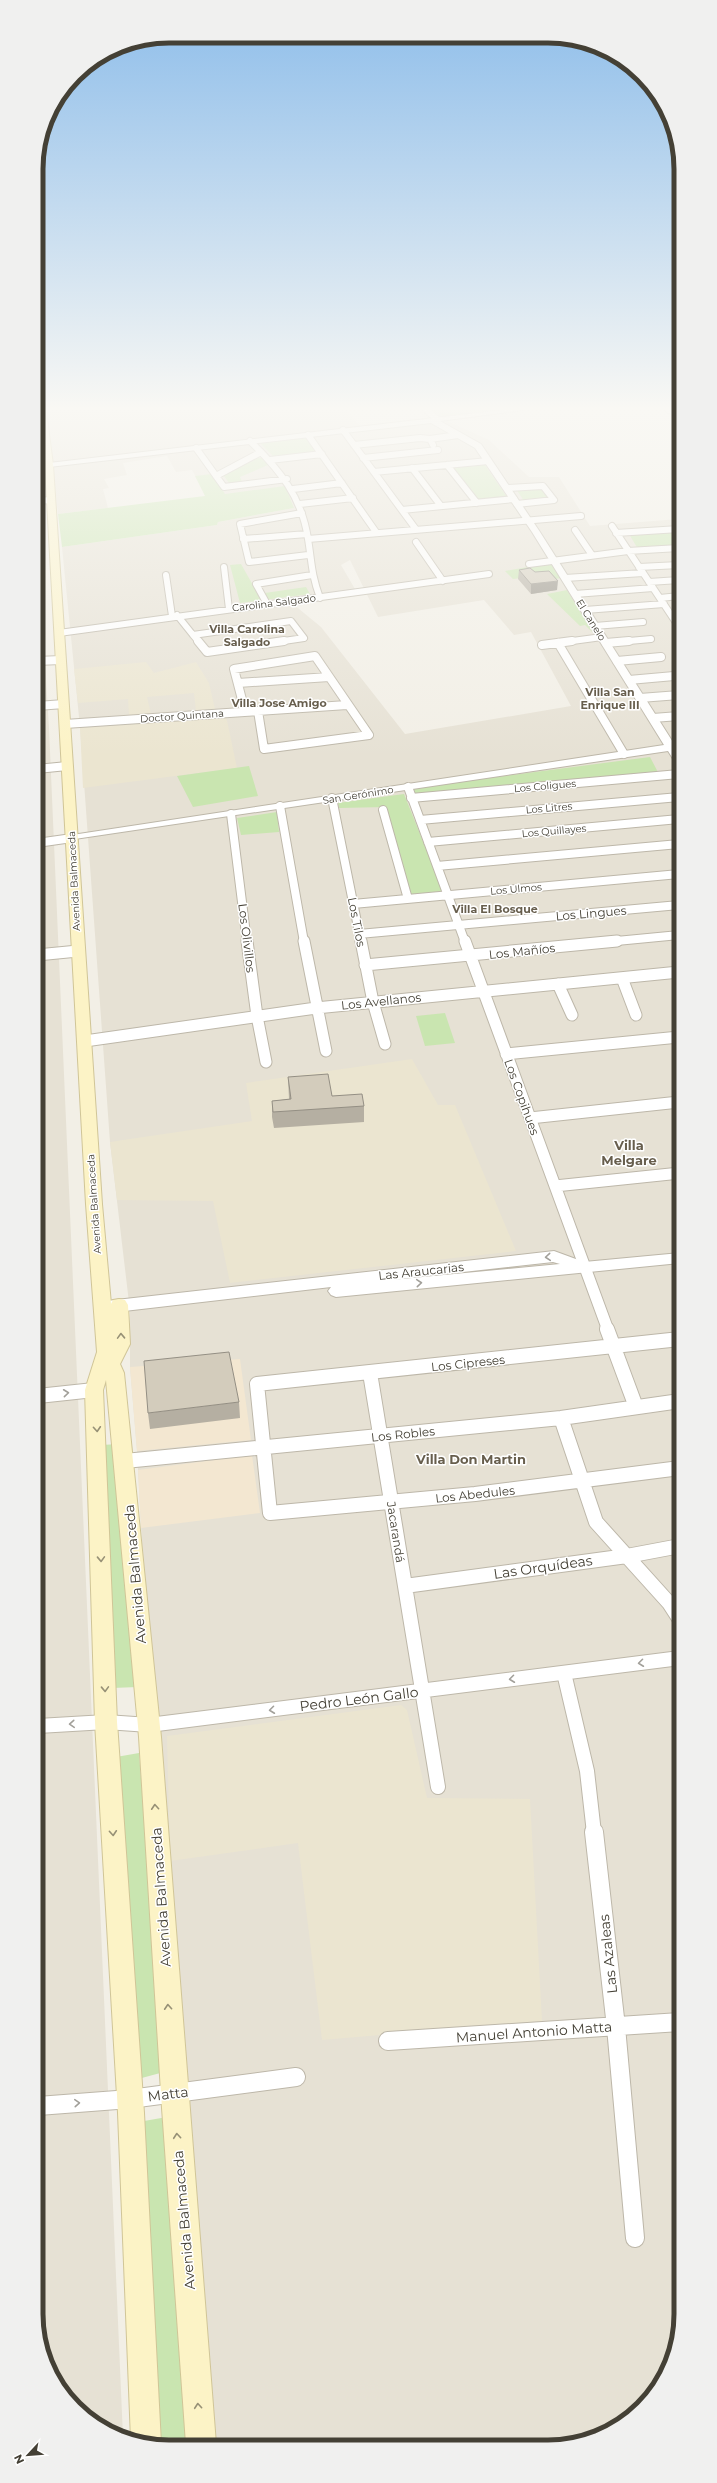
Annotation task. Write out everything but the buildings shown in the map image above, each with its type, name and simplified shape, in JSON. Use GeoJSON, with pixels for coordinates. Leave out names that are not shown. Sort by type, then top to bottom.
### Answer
{"type":"FeatureCollection","features":[{"type":"Feature","properties":{"kind":"main road","name":"Avenida Balmaceda"},"geometry":{"type":"LineString","coordinates":[[53,526],[94,1204],[111,1306],[121,1344],[108,1359],[115,1373],[125,1461],[149,1725],[174,2094],[201,2440]]}},
{"type":"Feature","properties":{"kind":"main road"},"geometry":{"type":"LineString","coordinates":[[108,1359],[94,1390],[106,1722],[130,2099],[146,2438]]}},
{"type":"Feature","properties":{"kind":"street"},"geometry":{"type":"LineString","coordinates":[[241,526],[243,539],[250,562],[308,555]]}},
{"type":"Feature","properties":{"kind":"street"},"geometry":{"type":"LineString","coordinates":[[305,526],[312,575],[320,598]]}},
{"type":"Feature","properties":{"kind":"street"},"geometry":{"type":"LineString","coordinates":[[372,526],[376,532]]}},
{"type":"Feature","properties":{"kind":"street"},"geometry":{"type":"LineString","coordinates":[[243,539],[376,532],[444,526]]}},
{"type":"Feature","properties":{"kind":"street","name":"El Canelo"},"geometry":{"type":"LineString","coordinates":[[532,526],[640,698],[674,748]]}},
{"type":"Feature","properties":{"kind":"street"},"geometry":{"type":"LineString","coordinates":[[612,526],[674,619]]}},
{"type":"Feature","properties":{"kind":"street"},"geometry":{"type":"LineString","coordinates":[[616,533],[674,528]]}},
{"type":"Feature","properties":{"kind":"street"},"geometry":{"type":"LineString","coordinates":[[575,530],[592,555]]}},
{"type":"Feature","properties":{"kind":"street"},"geometry":{"type":"LineString","coordinates":[[416,542],[443,581]]}},
{"type":"Feature","properties":{"kind":"street"},"geometry":{"type":"LineString","coordinates":[[529,564],[628,551],[674,548]]}},
{"type":"Feature","properties":{"kind":"street"},"geometry":{"type":"LineString","coordinates":[[565,578],[641,570],[674,565]]}},
{"type":"Feature","properties":{"kind":"street"},"geometry":{"type":"LineString","coordinates":[[224,567],[229,609]]}},
{"type":"Feature","properties":{"kind":"street","name":"Carolina Salgado"},"geometry":{"type":"LineString","coordinates":[[59,633],[489,574]]}},
{"type":"Feature","properties":{"kind":"street"},"geometry":{"type":"LineString","coordinates":[[166,575],[175,616],[207,652],[304,638],[291,621],[193,635]]}},
{"type":"Feature","properties":{"kind":"street"},"geometry":{"type":"LineString","coordinates":[[267,604],[256,584],[312,575]]}},
{"type":"Feature","properties":{"kind":"street"},"geometry":{"type":"LineString","coordinates":[[575,594],[674,581]]}},
{"type":"Feature","properties":{"kind":"street"},"geometry":{"type":"LineString","coordinates":[[585,610],[662,601],[674,597]]}},
{"type":"Feature","properties":{"kind":"street"},"geometry":{"type":"LineString","coordinates":[[595,626],[643,622]]}},
{"type":"Feature","properties":{"kind":"street"},"geometry":{"type":"LineString","coordinates":[[542,645],[604,640],[651,640]]}},
{"type":"Feature","properties":{"kind":"street"},"geometry":{"type":"LineString","coordinates":[[558,643],[624,754]]}},
{"type":"Feature","properties":{"kind":"street"},"geometry":{"type":"LineString","coordinates":[[245,711],[234,669],[315,656],[369,735],[264,749],[258,711]]}},
{"type":"Feature","properties":{"kind":"street"},"geometry":{"type":"LineString","coordinates":[[617,661],[661,657]]}},
{"type":"Feature","properties":{"kind":"street"},"geometry":{"type":"LineString","coordinates":[[43,662],[61,660]]}},
{"type":"Feature","properties":{"kind":"street"},"geometry":{"type":"LineString","coordinates":[[629,680],[674,676]]}},
{"type":"Feature","properties":{"kind":"street"},"geometry":{"type":"LineString","coordinates":[[238,683],[330,677]]}},
{"type":"Feature","properties":{"kind":"street"},"geometry":{"type":"LineString","coordinates":[[640,698],[674,695]]}},
{"type":"Feature","properties":{"kind":"street"},"geometry":{"type":"LineString","coordinates":[[43,706],[64,704]]}},
{"type":"Feature","properties":{"kind":"street","name":"Doctor Quintana"},"geometry":{"type":"LineString","coordinates":[[65,724],[347,704]]}},
{"type":"Feature","properties":{"kind":"street"},"geometry":{"type":"LineString","coordinates":[[653,718],[674,716]]}},
{"type":"Feature","properties":{"kind":"street","name":"San Gerónimo"},"geometry":{"type":"LineString","coordinates":[[43,842],[332,798],[410,792],[624,754],[674,752]]}},
{"type":"Feature","properties":{"kind":"street"},"geometry":{"type":"LineString","coordinates":[[43,768],[67,766]]}},
{"type":"Feature","properties":{"kind":"street","name":"Los Coligues"},"geometry":{"type":"LineString","coordinates":[[410,792],[674,774]]}},
{"type":"Feature","properties":{"kind":"street","name":"Los Copihues"},"geometry":{"type":"LineString","coordinates":[[410,792],[636,1407]]}},
{"type":"Feature","properties":{"kind":"street","name":"Los Litres"},"geometry":{"type":"LineString","coordinates":[[420,820],[674,797]]}},
{"type":"Feature","properties":{"kind":"street","name":"Los Tilos"},"geometry":{"type":"LineString","coordinates":[[332,798],[365,965],[373,1002],[385,1044]]}},
{"type":"Feature","properties":{"kind":"street"},"geometry":{"type":"LineString","coordinates":[[280,806],[316,1008],[326,1051]]}},
{"type":"Feature","properties":{"kind":"street"},"geometry":{"type":"LineString","coordinates":[[383,810],[408,899]]}},
{"type":"Feature","properties":{"kind":"street","name":"Los Olivillos"},"geometry":{"type":"LineString","coordinates":[[231,814],[257,1016],[266,1062]]}},
{"type":"Feature","properties":{"kind":"street","name":"Los Quillayes"},"geometry":{"type":"LineString","coordinates":[[428,842],[674,819]]}},
{"type":"Feature","properties":{"kind":"street"},"geometry":{"type":"LineString","coordinates":[[436,866],[674,844]]}},
{"type":"Feature","properties":{"kind":"street","name":"Los Ulmos"},"geometry":{"type":"LineString","coordinates":[[353,904],[674,874]]}},
{"type":"Feature","properties":{"kind":"street","name":"Los Lingues"},"geometry":{"type":"LineString","coordinates":[[359,934],[674,905]]}},
{"type":"Feature","properties":{"kind":"street","name":"Los Mañíos"},"geometry":{"type":"LineString","coordinates":[[365,965],[674,936]]}},
{"type":"Feature","properties":{"kind":"street"},"geometry":{"type":"LineString","coordinates":[[43,954],[78,951]]}},
{"type":"Feature","properties":{"kind":"street","name":"Los Avellanos"},"geometry":{"type":"LineString","coordinates":[[85,1041],[316,1008],[674,973]]}},
{"type":"Feature","properties":{"kind":"street"},"geometry":{"type":"LineString","coordinates":[[622,978],[636,1015]]}},
{"type":"Feature","properties":{"kind":"street"},"geometry":{"type":"LineString","coordinates":[[558,984],[572,1015]]}},
{"type":"Feature","properties":{"kind":"street"},"geometry":{"type":"LineString","coordinates":[[506,1054],[674,1037]]}},
{"type":"Feature","properties":{"kind":"street"},"geometry":{"type":"LineString","coordinates":[[530,1118],[674,1103]]}},
{"type":"Feature","properties":{"kind":"street"},"geometry":{"type":"LineString","coordinates":[[555,1186],[674,1175]]}},
{"type":"Feature","properties":{"kind":"street","name":"Las Araucarias"},"geometry":{"type":"LineString","coordinates":[[111,1306],[255,1289],[309,1293],[674,1259]]}},
{"type":"Feature","properties":{"kind":"street","name":"Los Cipreses"},"geometry":{"type":"LineString","coordinates":[[263,1446],[257,1384],[614,1348],[674,1340]]}},
{"type":"Feature","properties":{"kind":"street","name":"Jacarandá"},"geometry":{"type":"LineString","coordinates":[[370,1373],[438,1787]]}},
{"type":"Feature","properties":{"kind":"street"},"geometry":{"type":"LineString","coordinates":[[43,1395],[94,1390]]}},
{"type":"Feature","properties":{"kind":"street","name":"Los Robles"},"geometry":{"type":"LineString","coordinates":[[125,1461],[263,1446],[380,1437],[561,1418],[674,1401]]}},
{"type":"Feature","properties":{"kind":"street"},"geometry":{"type":"LineString","coordinates":[[561,1418],[596,1522],[669,1603],[674,1611]]}},
{"type":"Feature","properties":{"kind":"street","name":"Los Abedules"},"geometry":{"type":"LineString","coordinates":[[263,1446],[270,1513],[391,1503],[582,1483],[674,1469]]}},
{"type":"Feature","properties":{"kind":"street","name":"Las Orquídeas"},"geometry":{"type":"LineString","coordinates":[[405,1586],[627,1556],[674,1547]]}},
{"type":"Feature","properties":{"kind":"street","name":"Pedro León Gallo"},"geometry":{"type":"LineString","coordinates":[[43,1726],[106,1722],[149,1725],[674,1659]]}},
{"type":"Feature","properties":{"kind":"street","name":"Las Azaleas"},"geometry":{"type":"LineString","coordinates":[[564,1673],[587,1771],[616,2026],[635,2238]]}},
{"type":"Feature","properties":{"kind":"street","name":"Manuel Antonio Matta"},"geometry":{"type":"LineString","coordinates":[[388,2041],[674,2022]]}},
{"type":"Feature","properties":{"kind":"street","name":"Matta"},"geometry":{"type":"LineString","coordinates":[[43,2106],[130,2099],[296,2077]]}},
{"type":"Feature","properties":{"kind":"shaded area"},"geometry":{"type":"Polygon","coordinates":[[[211,526],[674,526],[674,2322],[672,2338],[664,2362],[653,2384],[643,2397],[625,2414],[611,2423],[604,2427],[572,2438],[556,2440],[212,2440],[147,1637],[137,1451],[130,1367],[130,1311],[110,1142],[80,727],[62,547],[211,526]],[[350,560],[341,565],[355,589],[234,605],[235,611],[293,604],[321,627],[405,734],[571,706],[531,632],[514,635],[484,600],[378,617],[350,560]]]}},
{"type":"Feature","properties":{"kind":"shaded area"},"geometry":{"type":"Polygon","coordinates":[[[43,647],[49,728],[123,2431],[113,2427],[92,2414],[69,2391],[60,2377],[47,2346],[43,2314],[43,647]]]}},
{"type":"Feature","properties":{"kind":"shaded area"},"geometry":{"type":"Polygon","coordinates":[[[146,662],[154,673],[196,662],[209,683],[215,709],[196,711],[194,693],[147,697],[151,714],[129,716],[128,699],[78,703],[74,669],[146,662]]]}},
{"type":"Feature","properties":{"kind":"shaded area"},"geometry":{"type":"Polygon","coordinates":[[[226,716],[237,768],[83,788],[80,727],[226,716]]]}},
{"type":"Feature","properties":{"kind":"shaded area"},"geometry":{"type":"Polygon","coordinates":[[[412,1059],[438,1105],[455,1105],[516,1251],[230,1283],[213,1201],[117,1200],[110,1142],[252,1121],[246,1083],[412,1059]]]}},
{"type":"Feature","properties":{"kind":"shaded area"},"geometry":{"type":"Polygon","coordinates":[[[240,1359],[251,1440],[137,1451],[130,1367],[240,1359]]]}},
{"type":"Feature","properties":{"kind":"shaded area"},"geometry":{"type":"Polygon","coordinates":[[[252,1455],[260,1513],[141,1528],[138,1470],[252,1455]]]}},
{"type":"Feature","properties":{"kind":"shaded area"},"geometry":{"type":"Polygon","coordinates":[[[401,1705],[407,1710],[427,1798],[530,1799],[542,2021],[322,2040],[298,1843],[170,1861],[167,1736],[401,1705]]]}},
{"type":"Feature","properties":{"kind":"green space"},"geometry":{"type":"Polygon","coordinates":[[[59,526],[211,526],[62,547],[59,526]]]}},
{"type":"Feature","properties":{"kind":"green space"},"geometry":{"type":"Polygon","coordinates":[[[673,532],[674,547],[638,549],[629,534],[673,532]]]}},
{"type":"Feature","properties":{"kind":"green space"},"geometry":{"type":"Polygon","coordinates":[[[550,563],[561,578],[536,582],[530,577],[513,579],[505,571],[550,563]]]}},
{"type":"Feature","properties":{"kind":"green space"},"geometry":{"type":"Polygon","coordinates":[[[241,564],[258,594],[306,587],[310,594],[240,603],[230,565],[241,564]]]}},
{"type":"Feature","properties":{"kind":"green space"},"geometry":{"type":"Polygon","coordinates":[[[567,590],[593,633],[585,625],[580,626],[547,594],[567,590]]]}},
{"type":"Feature","properties":{"kind":"green space"},"geometry":{"type":"Polygon","coordinates":[[[650,757],[661,778],[415,794],[412,788],[650,757]]]}},
{"type":"Feature","properties":{"kind":"green space"},"geometry":{"type":"Polygon","coordinates":[[[249,766],[258,796],[193,807],[177,776],[249,766]]]}},
{"type":"Feature","properties":{"kind":"green space"},"geometry":{"type":"Polygon","coordinates":[[[404,794],[446,899],[412,900],[386,807],[339,808],[338,803],[404,794]]]}},
{"type":"Feature","properties":{"kind":"green space"},"geometry":{"type":"Polygon","coordinates":[[[277,812],[279,832],[241,835],[237,818],[277,812]]]}},
{"type":"Feature","properties":{"kind":"green space"},"geometry":{"type":"Polygon","coordinates":[[[445,1013],[455,1043],[425,1046],[416,1016],[445,1013]]]}},
{"type":"Feature","properties":{"kind":"green space"},"geometry":{"type":"Polygon","coordinates":[[[119,1444],[138,1687],[112,1688],[101,1445],[119,1444]]]}},
{"type":"Feature","properties":{"kind":"green space"},"geometry":{"type":"Polygon","coordinates":[[[139,1753],[164,2072],[138,2079],[116,1757],[139,1753]]]}},
{"type":"Feature","properties":{"kind":"green space"},"geometry":{"type":"Polygon","coordinates":[[[167,2117],[190,2440],[159,2440],[144,2121],[167,2117]]]}},
{"type":"Feature","properties":{"kind":"district","name":"Villa Carolina Salgado"},"geometry":{"type":"Point","coordinates":[247,635]}},
{"type":"Feature","properties":{"kind":"district","name":"Villa San Enrique III"},"geometry":{"type":"Point","coordinates":[610,698]}},
{"type":"Feature","properties":{"kind":"district","name":"Villa Jose Amigo"},"geometry":{"type":"Point","coordinates":[279,703]}},
{"type":"Feature","properties":{"kind":"district","name":"Villa El Bosque"},"geometry":{"type":"Point","coordinates":[495,909]}},
{"type":"Feature","properties":{"kind":"district","name":"Villa Melgare"},"geometry":{"type":"Point","coordinates":[629,1152]}},
{"type":"Feature","properties":{"kind":"district","name":"Villa Don Martin"},"geometry":{"type":"Point","coordinates":[471,1459]}}]}
